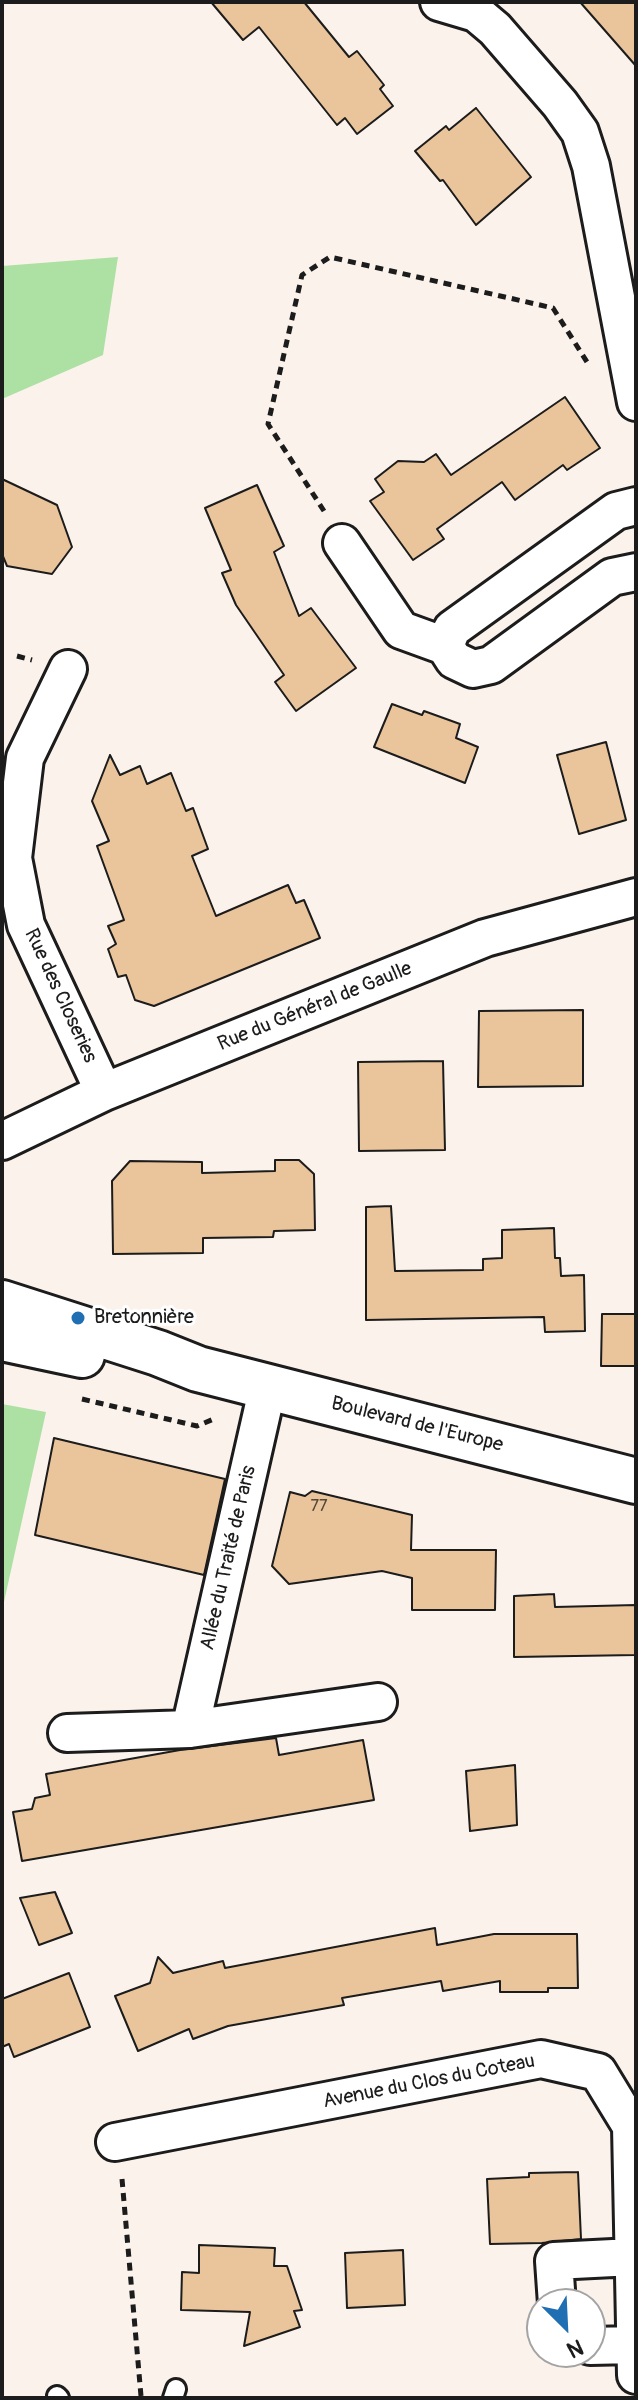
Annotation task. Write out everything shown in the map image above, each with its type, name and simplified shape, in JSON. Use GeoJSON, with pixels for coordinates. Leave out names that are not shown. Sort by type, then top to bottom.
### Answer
{"type":"FeatureCollection","features":[{"type":"Feature","properties":{"kind":"street"},"geometry":{"type":"LineString","coordinates":[[439,2],[476,13],[495,29],[580,132],[591,166],[636,402]]}},
{"type":"Feature","properties":{"kind":"street"},"geometry":{"type":"LineString","coordinates":[[445,646],[452,629],[616,511],[636,506]]}},
{"type":"Feature","properties":{"kind":"street"},"geometry":{"type":"LineString","coordinates":[[342,543],[401,630],[445,646],[454,660],[473,669],[491,665],[612,577],[636,572]]}},
{"type":"Feature","properties":{"kind":"street","name":"Rue des Closeries"},"geometry":{"type":"LineString","coordinates":[[68,669],[25,758],[13,858],[26,925],[104,1092]]}},
{"type":"Feature","properties":{"kind":"street","name":"Rue du Général de Gaulle"},"geometry":{"type":"LineString","coordinates":[[2,1141],[104,1092],[485,938],[636,897]]}},
{"type":"Feature","properties":{"kind":"street","name":"Boulevard de l'Europe"},"geometry":{"type":"LineString","coordinates":[[2,1303],[198,1369],[636,1481]]}},
{"type":"Feature","properties":{"kind":"street","name":"Boulevard de l'Europe"},"geometry":{"type":"LineString","coordinates":[[2,1338],[152,1369],[198,1369]]}},
{"type":"Feature","properties":{"kind":"street","name":"Allée du Traité de Paris"},"geometry":{"type":"LineString","coordinates":[[190,1729],[268,1386]]}},
{"type":"Feature","properties":{"kind":"street"},"geometry":{"type":"LineString","coordinates":[[67,1733],[190,1729],[378,1702]]}},
{"type":"Feature","properties":{"kind":"street","name":"Avenue du Clos du Coteau"},"geometry":{"type":"LineString","coordinates":[[115,2142],[541,2059],[598,2072],[631,2126],[635,2360],[606,2351]]}},
{"type":"Feature","properties":{"kind":"street"},"geometry":{"type":"LineString","coordinates":[[556,2288],[554,2261],[633,2257]]}},
{"type":"Feature","properties":{"kind":"path"},"geometry":{"type":"LineString","coordinates":[[342,543],[268,424],[302,275],[330,257],[553,308],[594,374]]}},
{"type":"Feature","properties":{"kind":"path"},"geometry":{"type":"LineString","coordinates":[[69,1396],[197,1426],[251,1403],[268,1386]]}},
{"type":"Feature","properties":{"kind":"path"},"geometry":{"type":"LineString","coordinates":[[115,2142],[123,2188],[141,2398]]}},
{"type":"Feature","properties":{"kind":"green space"},"geometry":{"type":"Polygon","coordinates":[[[118,257],[103,355],[2,399],[2,266],[118,257]]]}},
{"type":"Feature","properties":{"kind":"green space"},"geometry":{"type":"Polygon","coordinates":[[[2,1404],[46,1412],[2,1611],[2,1404]]]}},
{"type":"Feature","properties":{"kind":"building"},"geometry":{"type":"Polygon","coordinates":[[[211,2],[304,2],[349,57],[357,51],[384,85],[380,89],[393,106],[357,134],[345,118],[337,125],[259,27],[243,40],[211,2]]]}},
{"type":"Feature","properties":{"kind":"building"},"geometry":{"type":"Polygon","coordinates":[[[580,2],[636,2],[636,66],[580,2]]]}},
{"type":"Feature","properties":{"kind":"building"},"geometry":{"type":"Polygon","coordinates":[[[476,108],[531,177],[476,225],[443,180],[440,181],[415,151],[446,126],[449,130],[476,108]]]}},
{"type":"Feature","properties":{"kind":"building"},"geometry":{"type":"Polygon","coordinates":[[[565,397],[600,448],[567,470],[563,465],[515,500],[502,482],[437,529],[444,539],[413,560],[370,501],[384,492],[375,479],[398,461],[424,462],[436,454],[451,475],[565,397]]]}},
{"type":"Feature","properties":{"kind":"building"},"geometry":{"type":"Polygon","coordinates":[[[2,479],[57,505],[72,547],[52,574],[7,566],[2,554],[2,479]]]}},
{"type":"Feature","properties":{"kind":"building"},"geometry":{"type":"Polygon","coordinates":[[[257,485],[284,546],[274,552],[299,616],[311,608],[356,668],[296,711],[275,682],[284,675],[236,605],[222,573],[231,570],[205,508],[257,485]]]}},
{"type":"Feature","properties":{"kind":"building"},"geometry":{"type":"Polygon","coordinates":[[[392,704],[460,724],[456,738],[478,747],[465,783],[374,747],[392,704]]]}},
{"type":"Feature","properties":{"kind":"building"},"geometry":{"type":"Polygon","coordinates":[[[606,742],[626,820],[579,834],[557,755],[606,742]]]}},
{"type":"Feature","properties":{"kind":"building"},"geometry":{"type":"Polygon","coordinates":[[[110,755],[120,775],[140,766],[147,784],[171,773],[186,811],[193,808],[208,849],[192,856],[216,916],[288,885],[296,903],[304,900],[320,938],[154,1006],[135,1000],[126,975],[118,977],[108,949],[116,944],[108,926],[124,920],[97,846],[109,841],[92,801],[110,755]]]}},
{"type":"Feature","properties":{"kind":"building"},"geometry":{"type":"Polygon","coordinates":[[[583,1010],[583,1086],[478,1087],[479,1011],[583,1010]]]}},
{"type":"Feature","properties":{"kind":"building"},"geometry":{"type":"Polygon","coordinates":[[[443,1061],[445,1150],[359,1151],[358,1062],[443,1061]]]}},
{"type":"Feature","properties":{"kind":"building"},"geometry":{"type":"Polygon","coordinates":[[[275,1160],[299,1160],[314,1174],[315,1230],[274,1231],[273,1237],[203,1238],[203,1253],[113,1254],[112,1181],[130,1161],[202,1162],[202,1173],[275,1171],[275,1160]]]}},
{"type":"Feature","properties":{"kind":"building"},"geometry":{"type":"Polygon","coordinates":[[[391,1206],[395,1271],[483,1270],[483,1259],[502,1258],[502,1230],[554,1228],[555,1258],[560,1258],[561,1276],[584,1275],[585,1331],[545,1332],[544,1317],[366,1320],[366,1207],[391,1206]]]}},
{"type":"Feature","properties":{"kind":"building"},"geometry":{"type":"Polygon","coordinates":[[[602,1314],[636,1314],[636,1366],[601,1366],[602,1314]]]}},
{"type":"Feature","properties":{"kind":"building"},"geometry":{"type":"Polygon","coordinates":[[[54,1438],[225,1479],[204,1575],[35,1535],[54,1438]]]}},
{"type":"Feature","properties":{"kind":"building"},"geometry":{"type":"Polygon","coordinates":[[[312,1491],[412,1515],[411,1550],[496,1550],[495,1610],[412,1610],[412,1578],[382,1571],[289,1584],[272,1566],[290,1492],[305,1496],[312,1491]]]}},
{"type":"Feature","properties":{"kind":"building"},"geometry":{"type":"Polygon","coordinates":[[[554,1594],[555,1607],[636,1605],[636,1655],[514,1657],[514,1596],[554,1594]]]}},
{"type":"Feature","properties":{"kind":"building"},"geometry":{"type":"Polygon","coordinates":[[[276,1738],[279,1755],[363,1740],[374,1800],[22,1861],[13,1812],[32,1809],[35,1798],[50,1795],[46,1774],[180,1750],[276,1738]]]}},
{"type":"Feature","properties":{"kind":"building"},"geometry":{"type":"Polygon","coordinates":[[[515,1765],[517,1825],[470,1831],[466,1771],[515,1765]]]}},
{"type":"Feature","properties":{"kind":"building"},"geometry":{"type":"Polygon","coordinates":[[[55,1892],[72,1933],[39,1945],[20,1898],[55,1892]]]}},
{"type":"Feature","properties":{"kind":"building"},"geometry":{"type":"Polygon","coordinates":[[[435,1928],[437,1945],[494,1934],[577,1934],[578,1988],[548,1988],[548,1992],[500,1992],[500,1981],[443,1991],[441,1981],[342,1998],[344,2005],[228,2026],[193,2039],[189,2029],[138,2051],[115,1996],[150,1983],[158,1957],[173,1973],[223,1961],[225,1968],[435,1928]]]}},
{"type":"Feature","properties":{"kind":"building"},"geometry":{"type":"Polygon","coordinates":[[[69,1973],[90,2027],[14,2057],[9,2044],[2,2047],[2,1999],[69,1973]]]}},
{"type":"Feature","properties":{"kind":"building"},"geometry":{"type":"Polygon","coordinates":[[[578,2172],[581,2239],[490,2244],[487,2179],[529,2177],[529,2173],[578,2172]]]}},
{"type":"Feature","properties":{"kind":"building"},"geometry":{"type":"Polygon","coordinates":[[[199,2245],[275,2248],[274,2266],[287,2266],[302,2310],[294,2311],[300,2327],[244,2346],[250,2312],[181,2310],[182,2272],[199,2273],[199,2245]]]}},
{"type":"Feature","properties":{"kind":"building"},"geometry":{"type":"Polygon","coordinates":[[[403,2250],[405,2305],[347,2308],[345,2253],[403,2250]]]}},
{"type":"Feature","properties":{"kind":"place","name":"Bretonnière"},"geometry":{"type":"Point","coordinates":[78,1318]}}]}
